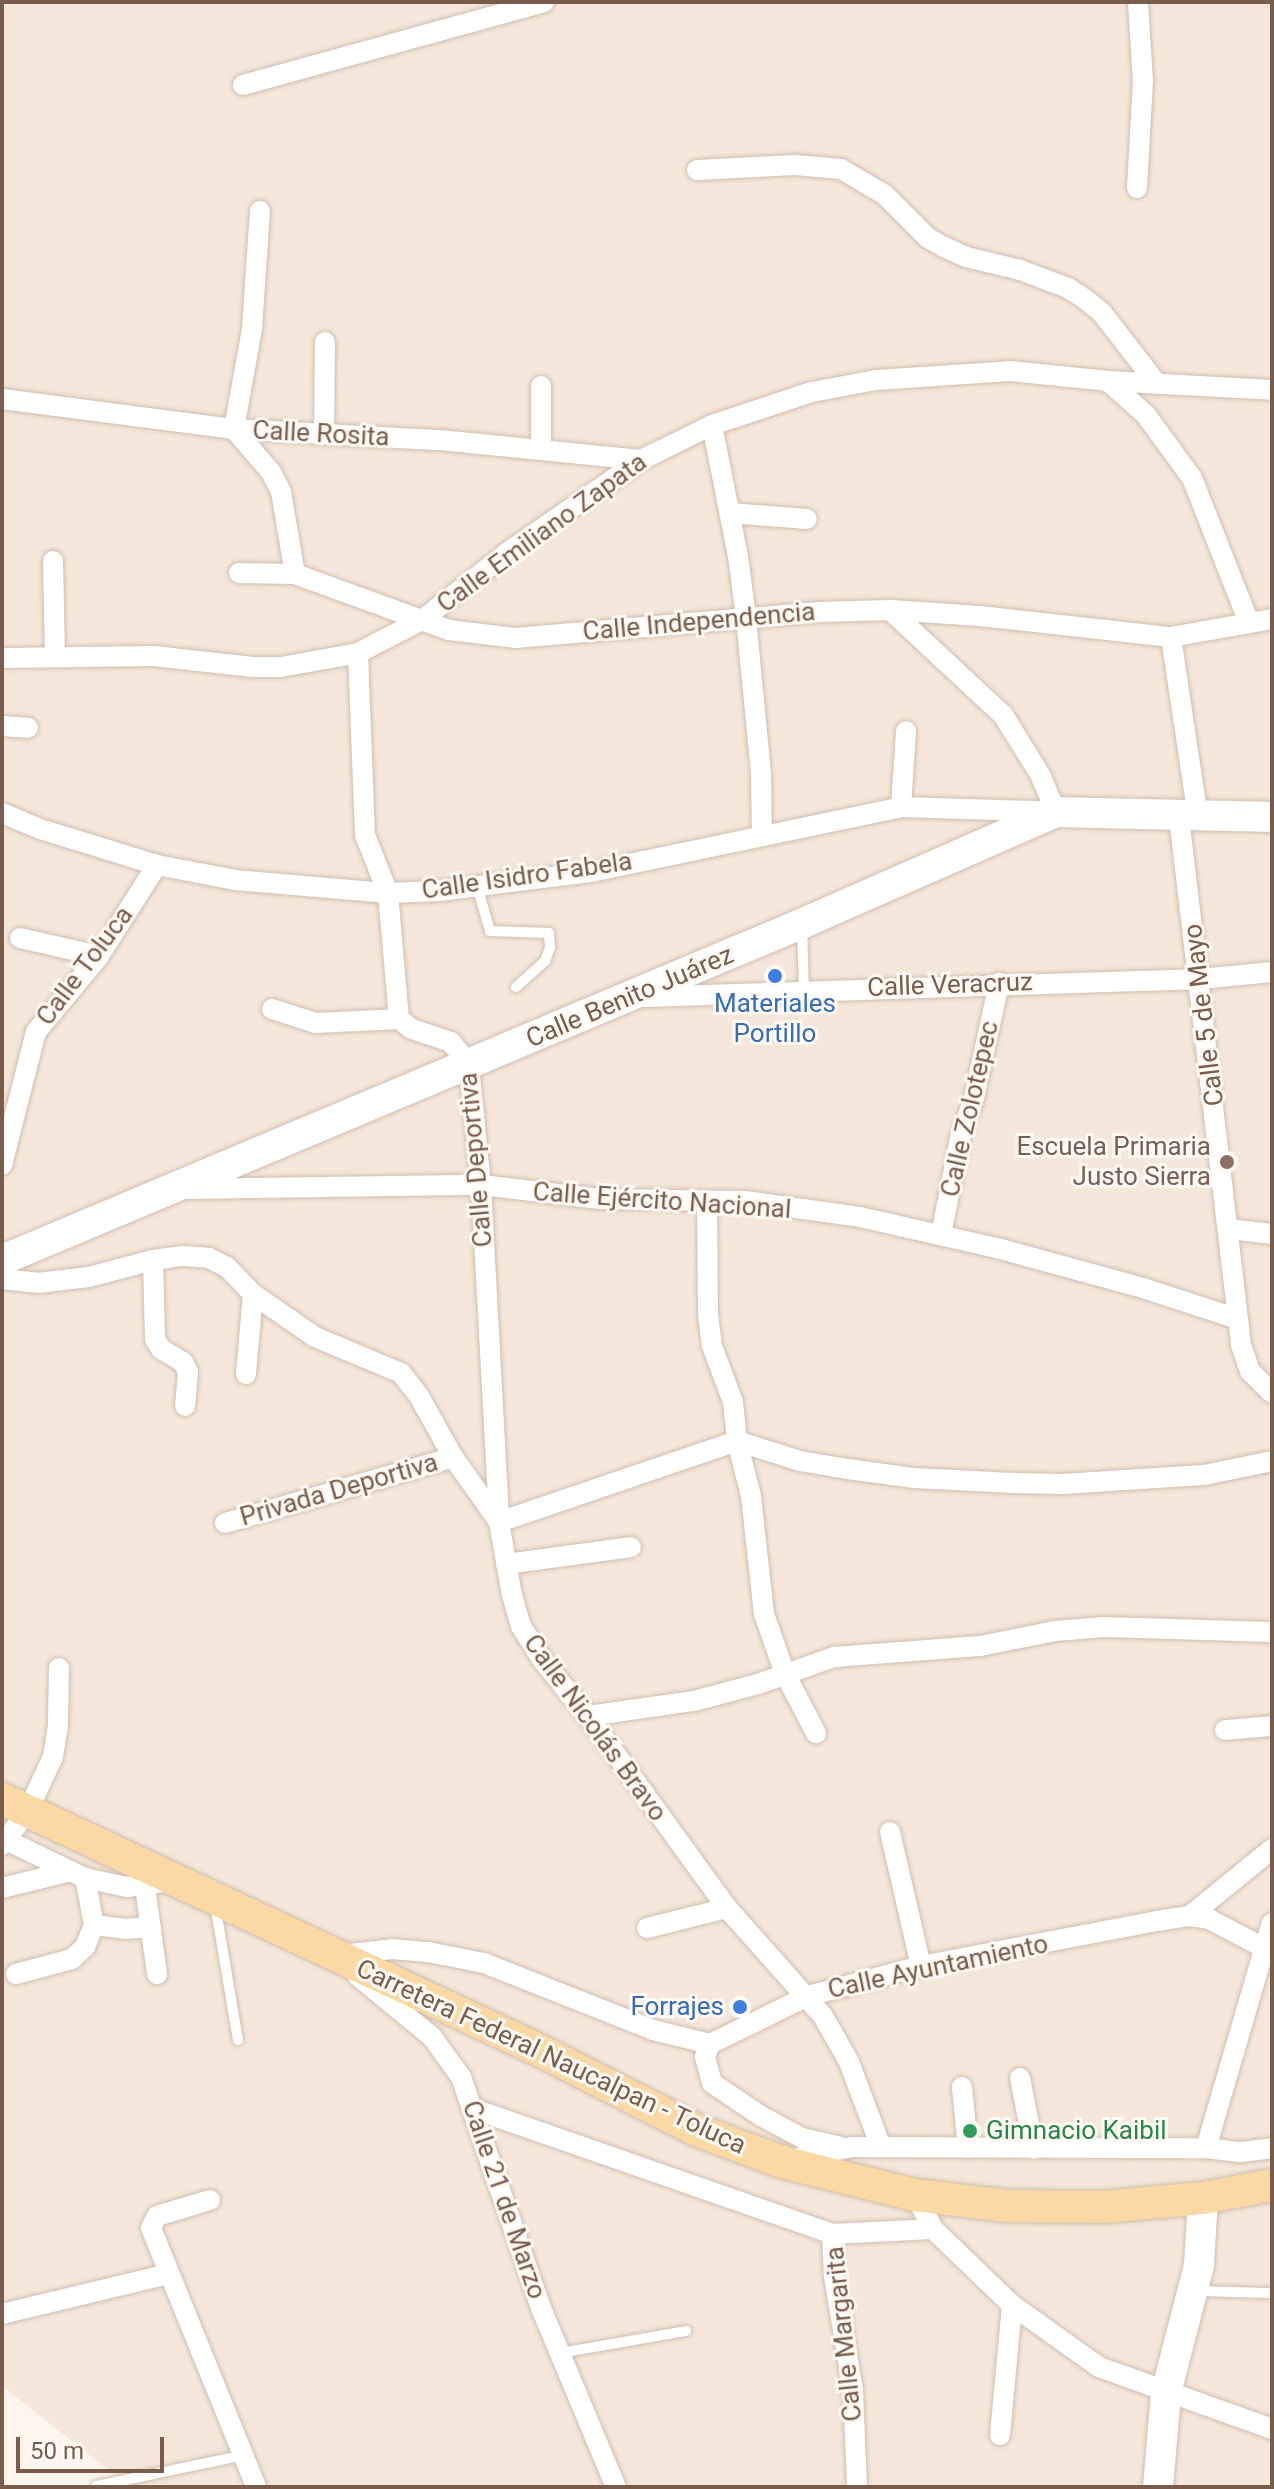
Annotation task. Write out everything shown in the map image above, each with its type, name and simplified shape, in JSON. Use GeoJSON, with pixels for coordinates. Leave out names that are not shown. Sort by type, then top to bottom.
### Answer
{"type":"FeatureCollection","features":[{"type":"Feature","properties":{"kind":"main road","name":"Calle Benito Juárez"},"geometry":{"type":"LineString","coordinates":[[2,1260],[801,924],[1056,812],[1188,817],[1271,813]]}},
{"type":"Feature","properties":{"kind":"main road","name":"Carretera Federal Naucalpan - Toluca"},"geometry":{"type":"LineString","coordinates":[[14,1805],[157,1884],[215,1902],[541,2051],[694,2129],[782,2162],[915,2195],[1007,2206],[1104,2207],[1203,2198],[1272,2185]]}},
{"type":"Feature","properties":{"kind":"main road"},"geometry":{"type":"LineString","coordinates":[[1158,2487],[1166,2393],[1199,2265],[1203,2198]]}},
{"type":"Feature","properties":{"kind":"street"},"geometry":{"type":"LineString","coordinates":[[243,85],[544,2]]}},
{"type":"Feature","properties":{"kind":"street"},"geometry":{"type":"LineString","coordinates":[[1137,188],[1143,82],[1138,2]]}},
{"type":"Feature","properties":{"kind":"street"},"geometry":{"type":"LineString","coordinates":[[697,170],[795,165],[841,169],[885,195],[928,238],[944,247],[966,257],[1020,270],[1068,288],[1085,299],[1102,313],[1157,384]]}},
{"type":"Feature","properties":{"kind":"street"},"geometry":{"type":"LineString","coordinates":[[260,211],[252,329],[234,429],[271,472],[281,492],[295,574]]}},
{"type":"Feature","properties":{"kind":"street"},"geometry":{"type":"LineString","coordinates":[[324,434],[325,342]]}},
{"type":"Feature","properties":{"kind":"street","name":"Calle Emiliano Zapata"},"geometry":{"type":"LineString","coordinates":[[2,658],[154,656],[252,667],[281,667],[358,653],[422,620],[508,552],[641,460],[712,425],[812,392],[876,380],[1010,371],[1108,381],[1272,390]]}},
{"type":"Feature","properties":{"kind":"street"},"geometry":{"type":"LineString","coordinates":[[1108,381],[1146,415],[1192,478],[1249,623]]}},
{"type":"Feature","properties":{"kind":"street"},"geometry":{"type":"LineString","coordinates":[[541,386],[541,448]]}},
{"type":"Feature","properties":{"kind":"street","name":"Calle Rosita"},"geometry":{"type":"LineString","coordinates":[[2,399],[234,429],[541,448],[641,460]]}},
{"type":"Feature","properties":{"kind":"street"},"geometry":{"type":"LineString","coordinates":[[712,425],[730,513],[746,618],[761,774],[762,835]]}},
{"type":"Feature","properties":{"kind":"street"},"geometry":{"type":"LineString","coordinates":[[730,513],[807,519]]}},
{"type":"Feature","properties":{"kind":"street"},"geometry":{"type":"LineString","coordinates":[[53,561],[55,657]]}},
{"type":"Feature","properties":{"kind":"street","name":"Calle Independencia"},"geometry":{"type":"LineString","coordinates":[[239,573],[295,574],[449,630],[515,638],[746,618],[890,610],[1171,637],[1272,619]]}},
{"type":"Feature","properties":{"kind":"street"},"geometry":{"type":"LineString","coordinates":[[890,610],[1003,715],[1041,776],[1056,812]]}},
{"type":"Feature","properties":{"kind":"street"},"geometry":{"type":"LineString","coordinates":[[1171,637],[1188,817]]}},
{"type":"Feature","properties":{"kind":"street"},"geometry":{"type":"LineString","coordinates":[[272,1009],[316,1023],[399,1019],[388,893],[365,835],[358,653]]}},
{"type":"Feature","properties":{"kind":"street"},"geometry":{"type":"LineString","coordinates":[[2,726],[28,728]]}},
{"type":"Feature","properties":{"kind":"street"},"geometry":{"type":"LineString","coordinates":[[901,807],[906,731]]}},
{"type":"Feature","properties":{"kind":"street","name":"Calle Isidro Fabela"},"geometry":{"type":"LineString","coordinates":[[2,813],[40,829],[157,865],[235,880],[388,893],[591,872],[901,807],[1056,812]]}},
{"type":"Feature","properties":{"kind":"street","name":"Calle 5 de Mayo"},"geometry":{"type":"LineString","coordinates":[[1188,817],[1200,979],[1241,1345],[1250,1371],[1272,1393]]}},
{"type":"Feature","properties":{"kind":"street","name":"Calle Toluca"},"geometry":{"type":"LineString","coordinates":[[2,1165],[36,1032],[99,956],[157,865]]}},
{"type":"Feature","properties":{"kind":"street"},"geometry":{"type":"LineString","coordinates":[[20,938],[99,956]]}},
{"type":"Feature","properties":{"kind":"street","name":"Calle Veracruz"},"geometry":{"type":"LineString","coordinates":[[628,997],[1200,979],[1272,972]]}},
{"type":"Feature","properties":{"kind":"street","name":"Calle Zolotepec"},"geometry":{"type":"LineString","coordinates":[[941,1235],[960,1138],[974,1098],[999,983]]}},
{"type":"Feature","properties":{"kind":"street","name":"Calle Deportiva"},"geometry":{"type":"LineString","coordinates":[[399,1019],[412,1029],[451,1042],[469,1065],[481,1185],[499,1522]]}},
{"type":"Feature","properties":{"kind":"street","name":"Calle Ejército Nacional"},"geometry":{"type":"LineString","coordinates":[[168,1189],[481,1185],[600,1199],[745,1201],[860,1217],[941,1235],[1100,1276],[1238,1319]]}},
{"type":"Feature","properties":{"kind":"street"},"geometry":{"type":"LineString","coordinates":[[707,1201],[708,1314],[712,1346],[733,1402],[737,1441],[751,1496],[764,1614],[785,1674],[816,1733]]}},
{"type":"Feature","properties":{"kind":"street"},"geometry":{"type":"LineString","coordinates":[[1229,1229],[1272,1234]]}},
{"type":"Feature","properties":{"kind":"street","name":"Calle Nicolás Bravo"},"geometry":{"type":"LineString","coordinates":[[2,1279],[38,1283],[89,1277],[153,1260],[209,1258],[227,1267],[253,1294],[315,1337],[401,1373],[419,1396],[453,1457],[499,1522],[521,1626],[543,1661],[588,1716],[727,1908],[808,1996],[849,2062],[881,2147]]}},
{"type":"Feature","properties":{"kind":"street"},"geometry":{"type":"LineString","coordinates":[[153,1260],[155,1339],[161,1349],[183,1362],[188,1372],[185,1406]]}},
{"type":"Feature","properties":{"kind":"street"},"geometry":{"type":"LineString","coordinates":[[246,1374],[253,1294]]}},
{"type":"Feature","properties":{"kind":"street"},"geometry":{"type":"LineString","coordinates":[[499,1522],[737,1441],[800,1461],[848,1469],[914,1478],[1013,1483],[1101,1482],[1204,1475],[1272,1461]]}},
{"type":"Feature","properties":{"kind":"street","name":"Privada Deportiva"},"geometry":{"type":"LineString","coordinates":[[225,1523],[453,1457]]}},
{"type":"Feature","properties":{"kind":"street"},"geometry":{"type":"LineString","coordinates":[[506,1564],[631,1547]]}},
{"type":"Feature","properties":{"kind":"street"},"geometry":{"type":"LineString","coordinates":[[588,1716],[694,1701],[834,1657],[980,1646],[1055,1631],[1104,1627],[1272,1632]]}},
{"type":"Feature","properties":{"kind":"street"},"geometry":{"type":"LineString","coordinates":[[59,1668],[58,1724],[53,1757],[14,1805],[4,1841],[78,1875],[127,1887],[157,1884],[151,1927],[157,1974]]}},
{"type":"Feature","properties":{"kind":"street"},"geometry":{"type":"LineString","coordinates":[[1225,1730],[1272,1726]]}},
{"type":"Feature","properties":{"kind":"street"},"geometry":{"type":"LineString","coordinates":[[890,1832],[921,1966]]}},
{"type":"Feature","properties":{"kind":"street"},"geometry":{"type":"LineString","coordinates":[[1190,1916],[1272,1849]]}},
{"type":"Feature","properties":{"kind":"street"},"geometry":{"type":"LineString","coordinates":[[2,1888],[78,1875]]}},
{"type":"Feature","properties":{"kind":"street"},"geometry":{"type":"LineString","coordinates":[[16,1974],[72,1959],[85,1947],[94,1925],[78,1875]]}},
{"type":"Feature","properties":{"kind":"street"},"geometry":{"type":"LineString","coordinates":[[647,1928],[727,1908]]}},
{"type":"Feature","properties":{"kind":"street","name":"Calle Ayuntamiento"},"geometry":{"type":"LineString","coordinates":[[710,2044],[808,1996],[921,1966],[1190,1916],[1209,1919],[1267,1947]]}},
{"type":"Feature","properties":{"kind":"street"},"geometry":{"type":"LineString","coordinates":[[1206,2148],[1272,1923]]}},
{"type":"Feature","properties":{"kind":"street"},"geometry":{"type":"LineString","coordinates":[[94,1925],[126,1929],[151,1927]]}},
{"type":"Feature","properties":{"kind":"street"},"geometry":{"type":"LineString","coordinates":[[334,1956],[392,1949],[428,1952],[484,1963],[653,2030],[710,2044],[705,2057],[706,2072],[712,2083],[733,2099],[802,2138],[852,2147],[1206,2148],[1241,2152],[1272,2148]]}},
{"type":"Feature","properties":{"kind":"street","name":"Calle 21 de Marzo"},"geometry":{"type":"LineString","coordinates":[[334,1956],[432,2037],[461,2077],[512,2229],[612,2486]]}},
{"type":"Feature","properties":{"kind":"street"},"geometry":{"type":"LineString","coordinates":[[1020,2078],[1034,2149]]}},
{"type":"Feature","properties":{"kind":"street"},"geometry":{"type":"LineString","coordinates":[[962,2087],[968,2148]]}},
{"type":"Feature","properties":{"kind":"street"},"geometry":{"type":"LineString","coordinates":[[471,2108],[832,2234]]}},
{"type":"Feature","properties":{"kind":"street"},"geometry":{"type":"LineString","coordinates":[[782,2162],[852,2147]]}},
{"type":"Feature","properties":{"kind":"street"},"geometry":{"type":"LineString","coordinates":[[915,2195],[933,2229],[1012,2305],[1099,2367],[1272,2429]]}},
{"type":"Feature","properties":{"kind":"street"},"geometry":{"type":"LineString","coordinates":[[210,2200],[157,2216],[151,2228],[256,2487]]}},
{"type":"Feature","properties":{"kind":"street","name":"Calle Margarita"},"geometry":{"type":"LineString","coordinates":[[857,2487],[853,2391],[834,2276],[832,2234],[933,2229]]}},
{"type":"Feature","properties":{"kind":"street"},"geometry":{"type":"LineString","coordinates":[[2,2314],[168,2274]]}},
{"type":"Feature","properties":{"kind":"street"},"geometry":{"type":"LineString","coordinates":[[1000,2435],[1012,2305]]}},
{"type":"Feature","properties":{"kind":"lane"},"geometry":{"type":"LineString","coordinates":[[477,886],[490,931],[549,933],[549,955],[516,987]]}},
{"type":"Feature","properties":{"kind":"lane"},"geometry":{"type":"LineString","coordinates":[[801,924],[804,990]]}},
{"type":"Feature","properties":{"kind":"lane"},"geometry":{"type":"LineString","coordinates":[[215,1902],[238,2040]]}},
{"type":"Feature","properties":{"kind":"lane"},"geometry":{"type":"LineString","coordinates":[[1193,2291],[1272,2293]]}},
{"type":"Feature","properties":{"kind":"lane"},"geometry":{"type":"LineString","coordinates":[[560,2353],[686,2331]]}},
{"type":"Feature","properties":{"kind":"lane"},"geometry":{"type":"LineString","coordinates":[[96,2486],[244,2455]]}},
{"type":"Feature","properties":{"kind":"shaded area"},"geometry":{"type":"Polygon","coordinates":[[[2,2],[1272,2],[1272,2487],[130,2487],[2,2386],[2,2]]]}},
{"type":"Feature","properties":{"kind":"place","name":"Materiales Portillo"},"geometry":{"type":"Point","coordinates":[775,976]}},
{"type":"Feature","properties":{"kind":"place","name":"Escuela Primaria Justo Sierra"},"geometry":{"type":"Point","coordinates":[1227,1162]}},
{"type":"Feature","properties":{"kind":"place","name":"Forrajes"},"geometry":{"type":"Point","coordinates":[740,2007]}},
{"type":"Feature","properties":{"kind":"place","name":"Gimnacio Kaibil"},"geometry":{"type":"Point","coordinates":[970,2131]}}]}
